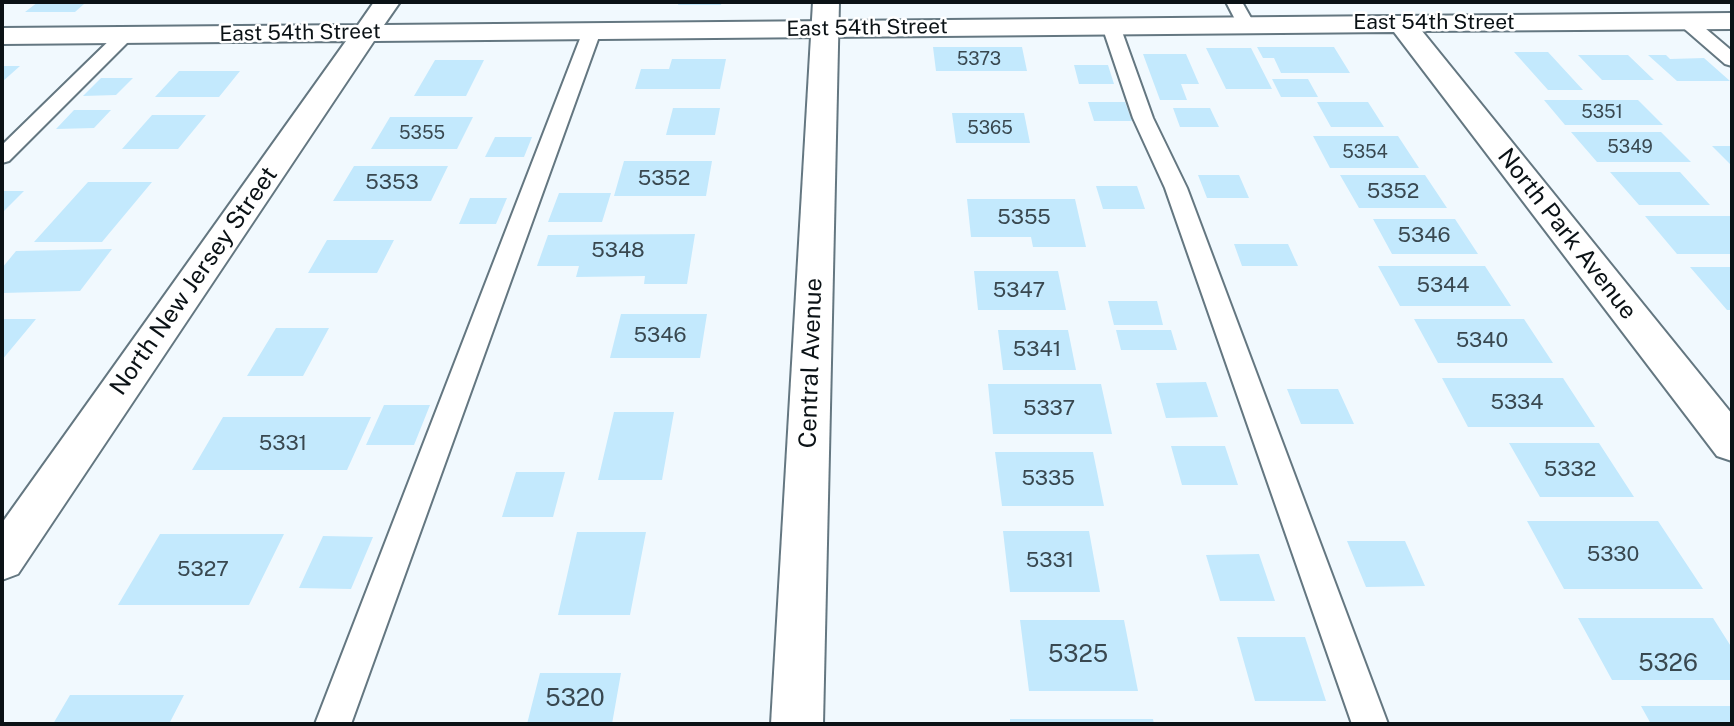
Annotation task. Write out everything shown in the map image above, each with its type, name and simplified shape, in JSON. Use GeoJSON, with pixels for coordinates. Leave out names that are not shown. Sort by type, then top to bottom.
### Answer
{"type":"FeatureCollection","features":[{"type":"Feature","properties":{"kind":"street","name":"North New Jersey Street"},"geometry":{"type":"LineString","coordinates":[[2,560],[387,2]]}},
{"type":"Feature","properties":{"kind":"street"},"geometry":{"type":"LineString","coordinates":[[1648,2],[1679,22]]}},
{"type":"Feature","properties":{"kind":"street","name":"East 54th Street"},"geometry":{"type":"LineString","coordinates":[[2,36],[592,31],[825,15],[1111,26],[1240,13],[1402,24],[1732,21]]}},
{"type":"Feature","properties":{"kind":"street","name":"Central Avenue"},"geometry":{"type":"LineString","coordinates":[[797,724],[825,15]]}},
{"type":"Feature","properties":{"kind":"street","name":"North Park Avenue"},"geometry":{"type":"LineString","coordinates":[[1402,24],[1732,444]]}},
{"type":"Feature","properties":{"kind":"lane"},"geometry":{"type":"LineString","coordinates":[[1679,22],[1732,61]]}},
{"type":"Feature","properties":{"kind":"lane"},"geometry":{"type":"LineString","coordinates":[[1111,26],[1143,118],[1176,188],[1370,724]]}},
{"type":"Feature","properties":{"kind":"lane"},"geometry":{"type":"LineString","coordinates":[[333,724],[592,31]]}},
{"type":"Feature","properties":{"kind":"lane"},"geometry":{"type":"LineString","coordinates":[[2,157],[125,35]]}},
{"type":"Feature","properties":{"kind":"building"},"geometry":{"type":"Polygon","coordinates":[[[38,2],[104,2],[84,4],[75,12],[25,12],[38,2]]]}},
{"type":"Feature","properties":{"kind":"building"},"geometry":{"type":"Polygon","coordinates":[[[679,2],[722,2],[721,5],[678,5],[679,2]]]}},
{"type":"Feature","properties":{"kind":"building"},"geometry":{"type":"Polygon","coordinates":[[[933,47],[1022,47],[1027,71],[936,71],[933,47]]]}},
{"type":"Feature","properties":{"kind":"building"},"geometry":{"type":"Polygon","coordinates":[[[1257,47],[1334,47],[1350,73],[1281,73],[1274,58],[1263,58],[1257,47]]]}},
{"type":"Feature","properties":{"kind":"building"},"geometry":{"type":"Polygon","coordinates":[[[1206,48],[1251,48],[1272,89],[1226,89],[1206,48]]]}},
{"type":"Feature","properties":{"kind":"building"},"geometry":{"type":"Polygon","coordinates":[[[1514,52],[1548,52],[1583,90],[1548,90],[1514,52]]]}},
{"type":"Feature","properties":{"kind":"building"},"geometry":{"type":"Polygon","coordinates":[[[1143,54],[1186,54],[1199,84],[1181,84],[1187,100],[1160,100],[1143,54]]]}},
{"type":"Feature","properties":{"kind":"building"},"geometry":{"type":"Polygon","coordinates":[[[1578,55],[1628,55],[1654,80],[1602,80],[1578,55]]]}},
{"type":"Feature","properties":{"kind":"building"},"geometry":{"type":"Polygon","coordinates":[[[1648,55],[1666,55],[1670,59],[1704,58],[1730,81],[1677,81],[1648,55]]]}},
{"type":"Feature","properties":{"kind":"building"},"geometry":{"type":"Polygon","coordinates":[[[672,59],[726,59],[720,89],[635,89],[641,69],[669,69],[672,59]]]}},
{"type":"Feature","properties":{"kind":"building"},"geometry":{"type":"Polygon","coordinates":[[[435,60],[484,60],[466,96],[414,96],[435,60]]]}},
{"type":"Feature","properties":{"kind":"building"},"geometry":{"type":"Polygon","coordinates":[[[1074,65],[1108,65],[1114,84],[1079,84],[1074,65]]]}},
{"type":"Feature","properties":{"kind":"building"},"geometry":{"type":"Polygon","coordinates":[[[2,66],[20,66],[2,82],[2,66]]]}},
{"type":"Feature","properties":{"kind":"building"},"geometry":{"type":"Polygon","coordinates":[[[179,71],[240,71],[219,97],[155,97],[179,71]]]}},
{"type":"Feature","properties":{"kind":"building"},"geometry":{"type":"Polygon","coordinates":[[[101,78],[133,78],[116,95],[83,96],[101,78]]]}},
{"type":"Feature","properties":{"kind":"building"},"geometry":{"type":"Polygon","coordinates":[[[1272,79],[1308,79],[1318,97],[1281,97],[1272,79]]]}},
{"type":"Feature","properties":{"kind":"building"},"geometry":{"type":"Polygon","coordinates":[[[1544,100],[1638,100],[1663,125],[1565,125],[1544,100]]]}},
{"type":"Feature","properties":{"kind":"building"},"geometry":{"type":"Polygon","coordinates":[[[1088,102],[1125,102],[1132,121],[1094,121],[1088,102]]]}},
{"type":"Feature","properties":{"kind":"building"},"geometry":{"type":"Polygon","coordinates":[[[1317,102],[1368,102],[1384,127],[1331,127],[1317,102]]]}},
{"type":"Feature","properties":{"kind":"building"},"geometry":{"type":"Polygon","coordinates":[[[673,108],[720,108],[715,135],[666,135],[673,108]]]}},
{"type":"Feature","properties":{"kind":"building"},"geometry":{"type":"Polygon","coordinates":[[[1173,108],[1210,108],[1219,127],[1180,127],[1173,108]]]}},
{"type":"Feature","properties":{"kind":"building"},"geometry":{"type":"Polygon","coordinates":[[[74,110],[111,110],[94,128],[56,129],[74,110]]]}},
{"type":"Feature","properties":{"kind":"building"},"geometry":{"type":"Polygon","coordinates":[[[952,113],[1024,113],[1030,143],[956,143],[952,113]]]}},
{"type":"Feature","properties":{"kind":"building"},"geometry":{"type":"Polygon","coordinates":[[[152,115],[206,115],[178,149],[122,149],[152,115]]]}},
{"type":"Feature","properties":{"kind":"building"},"geometry":{"type":"Polygon","coordinates":[[[390,117],[473,117],[457,149],[371,149],[390,117]]]}},
{"type":"Feature","properties":{"kind":"building"},"geometry":{"type":"Polygon","coordinates":[[[1571,132],[1661,132],[1691,162],[1597,162],[1571,132]]]}},
{"type":"Feature","properties":{"kind":"building"},"geometry":{"type":"Polygon","coordinates":[[[1313,136],[1398,136],[1419,168],[1330,168],[1313,136]]]}},
{"type":"Feature","properties":{"kind":"building"},"geometry":{"type":"Polygon","coordinates":[[[495,137],[532,137],[524,157],[485,157],[495,137]]]}},
{"type":"Feature","properties":{"kind":"building"},"geometry":{"type":"Polygon","coordinates":[[[1712,146],[1732,146],[1732,166],[1712,146]]]}},
{"type":"Feature","properties":{"kind":"building"},"geometry":{"type":"Polygon","coordinates":[[[624,161],[712,161],[706,196],[614,196],[624,161]]]}},
{"type":"Feature","properties":{"kind":"building"},"geometry":{"type":"Polygon","coordinates":[[[354,166],[448,166],[431,201],[333,201],[354,166]]]}},
{"type":"Feature","properties":{"kind":"building"},"geometry":{"type":"Polygon","coordinates":[[[1610,172],[1680,172],[1710,205],[1639,205],[1610,172]]]}},
{"type":"Feature","properties":{"kind":"building"},"geometry":{"type":"Polygon","coordinates":[[[1198,175],[1239,175],[1249,198],[1207,198],[1198,175]]]}},
{"type":"Feature","properties":{"kind":"building"},"geometry":{"type":"Polygon","coordinates":[[[1340,175],[1425,175],[1447,208],[1359,208],[1340,175]]]}},
{"type":"Feature","properties":{"kind":"building"},"geometry":{"type":"Polygon","coordinates":[[[88,182],[152,182],[102,242],[34,242],[88,182]]]}},
{"type":"Feature","properties":{"kind":"building"},"geometry":{"type":"Polygon","coordinates":[[[1096,186],[1137,186],[1145,209],[1103,209],[1096,186]]]}},
{"type":"Feature","properties":{"kind":"building"},"geometry":{"type":"Polygon","coordinates":[[[2,191],[24,191],[2,213],[2,191]]]}},
{"type":"Feature","properties":{"kind":"building"},"geometry":{"type":"Polygon","coordinates":[[[559,193],[611,193],[602,222],[548,222],[559,193]]]}},
{"type":"Feature","properties":{"kind":"building"},"geometry":{"type":"Polygon","coordinates":[[[470,198],[507,198],[496,224],[459,224],[470,198]]]}},
{"type":"Feature","properties":{"kind":"building"},"geometry":{"type":"Polygon","coordinates":[[[967,199],[1075,199],[1086,247],[1033,247],[1031,237],[971,237],[967,199]]]}},
{"type":"Feature","properties":{"kind":"building"},"geometry":{"type":"Polygon","coordinates":[[[1645,216],[1732,216],[1732,254],[1677,254],[1645,216]]]}},
{"type":"Feature","properties":{"kind":"building"},"geometry":{"type":"Polygon","coordinates":[[[1373,219],[1455,219],[1478,254],[1392,254],[1373,219]]]}},
{"type":"Feature","properties":{"kind":"building"},"geometry":{"type":"Polygon","coordinates":[[[695,234],[687,284],[644,284],[645,276],[576,277],[579,266],[537,266],[548,235],[695,234]]]}},
{"type":"Feature","properties":{"kind":"building"},"geometry":{"type":"Polygon","coordinates":[[[327,240],[394,240],[377,273],[308,273],[327,240]]]}},
{"type":"Feature","properties":{"kind":"building"},"geometry":{"type":"Polygon","coordinates":[[[1234,244],[1288,244],[1298,266],[1242,266],[1234,244]]]}},
{"type":"Feature","properties":{"kind":"building"},"geometry":{"type":"Polygon","coordinates":[[[112,249],[80,291],[2,293],[2,268],[16,251],[112,249]]]}},
{"type":"Feature","properties":{"kind":"building"},"geometry":{"type":"Polygon","coordinates":[[[1378,266],[1485,266],[1511,306],[1400,306],[1378,266]]]}},
{"type":"Feature","properties":{"kind":"building"},"geometry":{"type":"Polygon","coordinates":[[[1690,267],[1732,267],[1732,310],[1727,310],[1690,267]]]}},
{"type":"Feature","properties":{"kind":"building"},"geometry":{"type":"Polygon","coordinates":[[[974,271],[1058,271],[1066,310],[978,310],[974,271]]]}},
{"type":"Feature","properties":{"kind":"building"},"geometry":{"type":"Polygon","coordinates":[[[1108,301],[1157,301],[1163,325],[1114,325],[1108,301]]]}},
{"type":"Feature","properties":{"kind":"building"},"geometry":{"type":"Polygon","coordinates":[[[621,314],[707,314],[700,358],[610,358],[621,314]]]}},
{"type":"Feature","properties":{"kind":"building"},"geometry":{"type":"Polygon","coordinates":[[[2,319],[36,319],[2,360],[2,319]]]}},
{"type":"Feature","properties":{"kind":"building"},"geometry":{"type":"Polygon","coordinates":[[[1414,319],[1524,319],[1553,363],[1438,363],[1414,319]]]}},
{"type":"Feature","properties":{"kind":"building"},"geometry":{"type":"Polygon","coordinates":[[[276,328],[329,328],[303,376],[247,376],[276,328]]]}},
{"type":"Feature","properties":{"kind":"building"},"geometry":{"type":"Polygon","coordinates":[[[998,330],[1068,330],[1076,370],[1003,370],[998,330]]]}},
{"type":"Feature","properties":{"kind":"building"},"geometry":{"type":"Polygon","coordinates":[[[1116,330],[1171,330],[1177,350],[1121,350],[1116,330]]]}},
{"type":"Feature","properties":{"kind":"building"},"geometry":{"type":"Polygon","coordinates":[[[1442,378],[1563,378],[1595,427],[1468,427],[1442,378]]]}},
{"type":"Feature","properties":{"kind":"building"},"geometry":{"type":"Polygon","coordinates":[[[1206,382],[1218,417],[1166,418],[1156,383],[1206,382]]]}},
{"type":"Feature","properties":{"kind":"building"},"geometry":{"type":"Polygon","coordinates":[[[988,384],[1101,384],[1112,434],[993,434],[988,384]]]}},
{"type":"Feature","properties":{"kind":"building"},"geometry":{"type":"Polygon","coordinates":[[[1287,389],[1338,389],[1354,424],[1301,424],[1287,389]]]}},
{"type":"Feature","properties":{"kind":"building"},"geometry":{"type":"Polygon","coordinates":[[[384,405],[430,405],[414,445],[366,445],[384,405]]]}},
{"type":"Feature","properties":{"kind":"building"},"geometry":{"type":"Polygon","coordinates":[[[614,412],[674,412],[662,480],[598,480],[614,412]]]}},
{"type":"Feature","properties":{"kind":"building"},"geometry":{"type":"Polygon","coordinates":[[[223,417],[371,417],[347,470],[192,470],[223,417]]]}},
{"type":"Feature","properties":{"kind":"building"},"geometry":{"type":"Polygon","coordinates":[[[1509,443],[1599,443],[1634,497],[1540,497],[1509,443]]]}},
{"type":"Feature","properties":{"kind":"building"},"geometry":{"type":"Polygon","coordinates":[[[1171,446],[1225,446],[1238,485],[1182,485],[1171,446]]]}},
{"type":"Feature","properties":{"kind":"building"},"geometry":{"type":"Polygon","coordinates":[[[995,452],[1093,452],[1104,506],[1002,506],[995,452]]]}},
{"type":"Feature","properties":{"kind":"building"},"geometry":{"type":"Polygon","coordinates":[[[516,472],[565,472],[553,517],[502,517],[516,472]]]}},
{"type":"Feature","properties":{"kind":"building"},"geometry":{"type":"Polygon","coordinates":[[[1527,521],[1658,521],[1703,589],[1564,589],[1527,521]]]}},
{"type":"Feature","properties":{"kind":"building"},"geometry":{"type":"Polygon","coordinates":[[[1003,531],[1089,531],[1100,592],[1010,592],[1003,531]]]}},
{"type":"Feature","properties":{"kind":"building"},"geometry":{"type":"Polygon","coordinates":[[[577,532],[646,532],[630,615],[558,615],[577,532]]]}},
{"type":"Feature","properties":{"kind":"building"},"geometry":{"type":"Polygon","coordinates":[[[160,534],[284,534],[249,605],[118,605],[160,534]]]}},
{"type":"Feature","properties":{"kind":"building"},"geometry":{"type":"Polygon","coordinates":[[[323,536],[373,537],[351,589],[299,588],[323,536]]]}},
{"type":"Feature","properties":{"kind":"building"},"geometry":{"type":"Polygon","coordinates":[[[1347,541],[1405,541],[1425,586],[1366,587],[1347,541]]]}},
{"type":"Feature","properties":{"kind":"building"},"geometry":{"type":"Polygon","coordinates":[[[1259,554],[1275,601],[1220,601],[1206,555],[1259,554]]]}},
{"type":"Feature","properties":{"kind":"building"},"geometry":{"type":"Polygon","coordinates":[[[1578,618],[1713,618],[1732,648],[1732,680],[1612,680],[1578,618]]]}},
{"type":"Feature","properties":{"kind":"building"},"geometry":{"type":"Polygon","coordinates":[[[1020,620],[1124,620],[1138,691],[1029,691],[1020,620]]]}},
{"type":"Feature","properties":{"kind":"building"},"geometry":{"type":"Polygon","coordinates":[[[1237,637],[1305,637],[1326,701],[1255,701],[1237,637]]]}},
{"type":"Feature","properties":{"kind":"building"},"geometry":{"type":"Polygon","coordinates":[[[540,673],[621,673],[612,724],[527,724],[540,673]]]}},
{"type":"Feature","properties":{"kind":"building"},"geometry":{"type":"Polygon","coordinates":[[[70,695],[184,695],[169,724],[53,724],[70,695]]]}},
{"type":"Feature","properties":{"kind":"building"},"geometry":{"type":"Polygon","coordinates":[[[1641,706],[1732,706],[1732,724],[1651,724],[1641,706]]]}},
{"type":"Feature","properties":{"kind":"building"},"geometry":{"type":"Polygon","coordinates":[[[1010,719],[1153,719],[1154,724],[1010,724],[1010,719]]]}}]}
